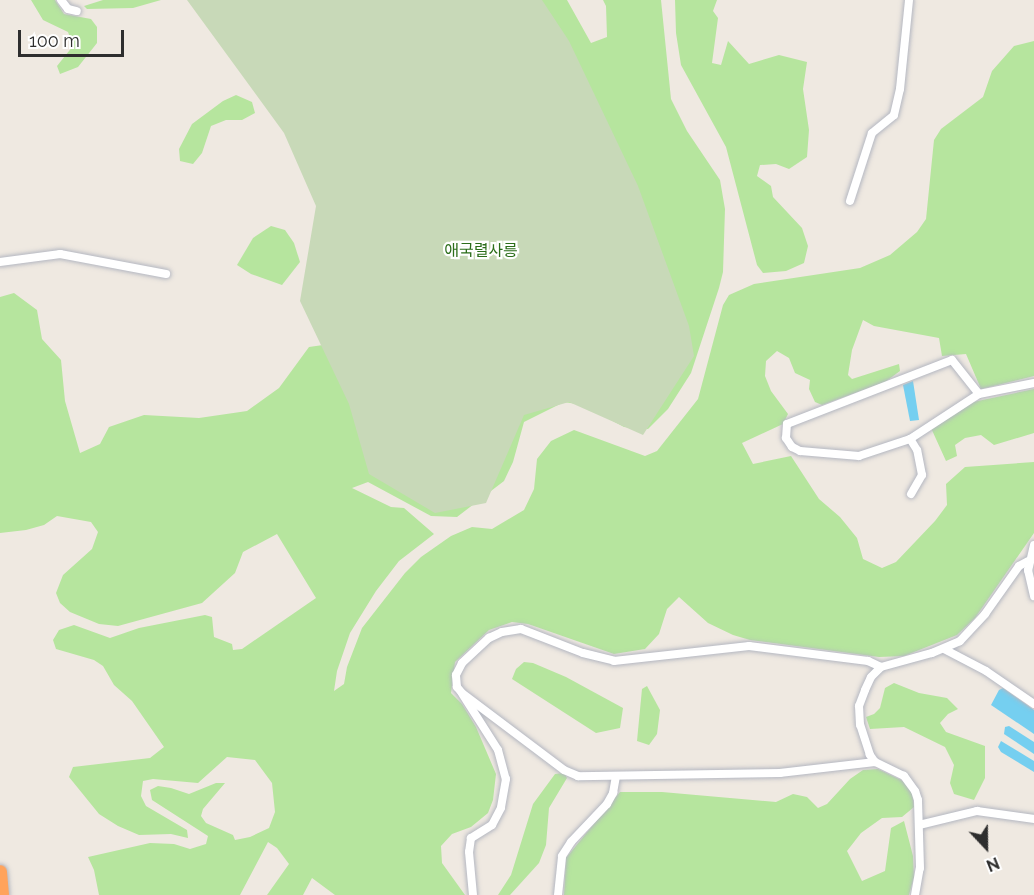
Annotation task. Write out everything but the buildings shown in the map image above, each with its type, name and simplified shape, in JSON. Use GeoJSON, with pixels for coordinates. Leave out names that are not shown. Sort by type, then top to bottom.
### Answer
{"type":"FeatureCollection","features":[{"type":"Feature","properties":{"kind":"highway"},"geometry":{"type":"LineString","coordinates":[[0,872],[2,895]]}},
{"type":"Feature","properties":{"kind":"street"},"geometry":{"type":"LineString","coordinates":[[61,0],[69,9],[77,11]]}},
{"type":"Feature","properties":{"kind":"street"},"geometry":{"type":"LineString","coordinates":[[850,201],[872,133],[894,115],[900,88],[909,0]]}},
{"type":"Feature","properties":{"kind":"street"},"geometry":{"type":"LineString","coordinates":[[0,262],[60,255],[166,274]]}},
{"type":"Feature","properties":{"kind":"street"},"geometry":{"type":"LineString","coordinates":[[979,394],[952,360],[787,424],[785,432],[792,447],[800,451],[859,456],[910,439],[979,394],[991,394],[1034,383]]}},
{"type":"Feature","properties":{"kind":"street"},"geometry":{"type":"LineString","coordinates":[[910,439],[917,450],[922,475],[911,494]]}},
{"type":"Feature","properties":{"kind":"street"},"geometry":{"type":"LineString","coordinates":[[1034,545],[1028,561],[1034,596]]}},
{"type":"Feature","properties":{"kind":"street"},"geometry":{"type":"LineString","coordinates":[[875,762],[860,725],[859,706],[871,677],[881,667],[944,649],[960,640],[985,614],[1018,566],[1028,561]]}},
{"type":"Feature","properties":{"kind":"street"},"geometry":{"type":"LineString","coordinates":[[473,895],[469,852],[471,838],[492,825],[501,808],[506,779],[498,750],[457,687],[456,675],[462,663],[489,638],[502,632],[521,629],[583,653],[614,661],[749,646],[868,661],[881,667]]}},
{"type":"Feature","properties":{"kind":"street"},"geometry":{"type":"LineString","coordinates":[[944,649],[986,671],[1034,704]]}},
{"type":"Feature","properties":{"kind":"street"},"geometry":{"type":"LineString","coordinates":[[462,693],[572,774],[616,776],[780,774],[875,762],[897,771],[910,783],[918,800],[920,868],[915,895]]}},
{"type":"Feature","properties":{"kind":"street"},"geometry":{"type":"LineString","coordinates":[[558,895],[562,856],[607,804],[613,793],[616,776]]}},
{"type":"Feature","properties":{"kind":"street"},"geometry":{"type":"LineString","coordinates":[[919,825],[977,811],[1034,819]]}},
{"type":"Feature","properties":{"kind":"green space"},"geometry":{"type":"Polygon","coordinates":[[[31,0],[55,0],[64,14],[91,19],[97,27],[97,43],[78,67],[60,74],[57,66],[73,46],[68,32],[43,20],[31,0]]]}},
{"type":"Feature","properties":{"kind":"green space"},"geometry":{"type":"Polygon","coordinates":[[[103,0],[161,0],[133,8],[87,9],[84,6],[103,0]]]}},
{"type":"Feature","properties":{"kind":"green space","name":"애국렬사릉"},"geometry":{"type":"Polygon","coordinates":[[[187,0],[542,0],[569,41],[638,186],[689,326],[694,356],[643,435],[569,402],[524,415],[486,503],[435,513],[369,474],[349,404],[300,301],[316,206],[284,133],[187,0]]]}},
{"type":"Feature","properties":{"kind":"green space"},"geometry":{"type":"Polygon","coordinates":[[[525,0],[567,0],[591,43],[607,37],[606,6],[603,0],[661,0],[671,99],[687,131],[720,180],[725,209],[723,272],[719,288],[691,373],[668,409],[648,429],[624,427],[583,405],[564,402],[524,422],[513,462],[504,481],[457,517],[431,516],[368,482],[352,488],[391,507],[404,508],[434,534],[399,561],[376,591],[350,633],[337,671],[334,691],[344,684],[347,667],[362,628],[405,573],[421,557],[451,536],[472,527],[492,529],[524,510],[534,489],[537,459],[551,441],[574,430],[645,456],[657,451],[698,399],[723,305],[729,295],[754,284],[860,268],[890,255],[917,232],[926,219],[934,140],[941,129],[983,97],[992,71],[1014,46],[1034,41],[1034,376],[981,389],[966,354],[942,356],[939,338],[874,326],[863,320],[852,350],[848,375],[852,379],[899,364],[900,371],[885,382],[822,405],[815,402],[809,389],[810,380],[795,373],[789,358],[777,351],[766,361],[765,376],[771,391],[788,414],[783,424],[742,443],[753,464],[791,456],[819,499],[840,517],[857,538],[863,559],[882,568],[896,562],[935,521],[947,505],[946,484],[965,467],[1034,462],[1034,533],[975,618],[957,635],[904,656],[879,657],[750,640],[708,623],[679,597],[667,609],[659,634],[645,649],[614,654],[528,624],[512,622],[489,630],[455,662],[451,693],[462,704],[476,727],[496,774],[493,800],[488,813],[471,827],[452,834],[441,846],[442,863],[465,895],[335,895],[312,878],[303,895],[267,895],[289,864],[277,848],[268,842],[240,895],[99,895],[94,870],[88,857],[150,843],[174,844],[190,849],[206,844],[208,836],[152,800],[150,790],[158,786],[189,794],[216,783],[225,783],[203,809],[201,816],[206,823],[233,835],[235,840],[250,837],[269,828],[275,812],[272,783],[255,760],[227,757],[198,783],[153,779],[143,781],[141,796],[146,806],[187,830],[188,838],[171,834],[139,835],[99,814],[69,777],[73,767],[150,758],[164,747],[132,701],[114,685],[103,666],[94,660],[56,649],[53,640],[59,630],[74,625],[110,638],[139,628],[205,615],[212,617],[214,637],[232,644],[233,650],[242,649],[316,598],[277,534],[243,552],[235,573],[202,603],[118,626],[99,624],[70,612],[60,603],[56,593],[63,575],[92,549],[98,532],[91,522],[57,516],[44,525],[0,533],[0,297],[14,293],[37,310],[42,339],[61,360],[65,401],[80,453],[100,444],[109,427],[144,415],[199,418],[247,411],[279,388],[309,347],[337,343],[525,0]]]}},
{"type":"Feature","properties":{"kind":"green space"},"geometry":{"type":"Polygon","coordinates":[[[675,0],[717,0],[713,11],[718,18],[712,63],[721,65],[728,41],[749,64],[779,55],[807,62],[803,89],[809,130],[807,157],[789,169],[776,164],[760,165],[757,176],[771,186],[773,197],[802,228],[808,246],[804,263],[786,271],[763,273],[757,265],[726,147],[681,65],[676,33],[675,0]]]}},
{"type":"Feature","properties":{"kind":"green space"},"geometry":{"type":"Polygon","coordinates":[[[236,95],[252,102],[255,113],[242,120],[226,120],[211,126],[202,153],[193,164],[180,161],[179,149],[192,124],[223,101],[236,95]]]}},
{"type":"Feature","properties":{"kind":"green space"},"geometry":{"type":"Polygon","coordinates":[[[271,226],[285,230],[294,243],[300,262],[282,285],[251,274],[237,265],[253,238],[271,226]]]}},
{"type":"Feature","properties":{"kind":"green space"},"geometry":{"type":"Polygon","coordinates":[[[1034,389],[1034,433],[994,445],[981,435],[965,438],[955,445],[957,456],[946,461],[931,428],[973,402],[1034,389]]]}},
{"type":"Feature","properties":{"kind":"green space"},"geometry":{"type":"Polygon","coordinates":[[[524,662],[533,663],[566,677],[623,708],[620,728],[596,733],[512,679],[516,669],[524,662]]]}},
{"type":"Feature","properties":{"kind":"green space"},"geometry":{"type":"Polygon","coordinates":[[[894,683],[919,693],[947,698],[958,709],[948,714],[940,723],[946,732],[985,746],[985,778],[974,800],[954,794],[950,783],[954,765],[945,747],[904,727],[870,729],[866,717],[874,714],[880,708],[885,688],[894,683]]]}},
{"type":"Feature","properties":{"kind":"green space"},"geometry":{"type":"Polygon","coordinates":[[[647,686],[660,710],[657,734],[649,745],[637,741],[642,689],[647,686]]]}},
{"type":"Feature","properties":{"kind":"green space"},"geometry":{"type":"Polygon","coordinates":[[[878,769],[905,782],[912,792],[914,807],[902,817],[882,818],[861,833],[847,851],[862,881],[885,871],[891,828],[904,821],[913,856],[914,877],[909,895],[564,895],[566,858],[620,792],[662,792],[776,802],[793,794],[807,797],[818,808],[827,804],[850,779],[863,770],[878,769]]]}},
{"type":"Feature","properties":{"kind":"green space"},"geometry":{"type":"Polygon","coordinates":[[[564,773],[567,778],[549,808],[546,845],[539,863],[510,895],[498,895],[511,875],[533,804],[555,774],[564,773]]]}},
{"type":"Feature","properties":{"kind":"water"},"geometry":{"type":"Polygon","coordinates":[[[913,381],[919,420],[910,421],[903,385],[913,381]]]}},
{"type":"Feature","properties":{"kind":"water"},"geometry":{"type":"Polygon","coordinates":[[[1003,688],[1034,710],[1034,734],[991,705],[999,690],[1003,688]]]}},
{"type":"Feature","properties":{"kind":"water"},"geometry":{"type":"Polygon","coordinates":[[[1009,726],[1034,742],[1034,754],[1004,734],[1005,727],[1009,726]]]}},
{"type":"Feature","properties":{"kind":"water"},"geometry":{"type":"Polygon","coordinates":[[[1001,741],[1034,761],[1034,772],[1001,752],[998,747],[1001,741]]]}}]}
